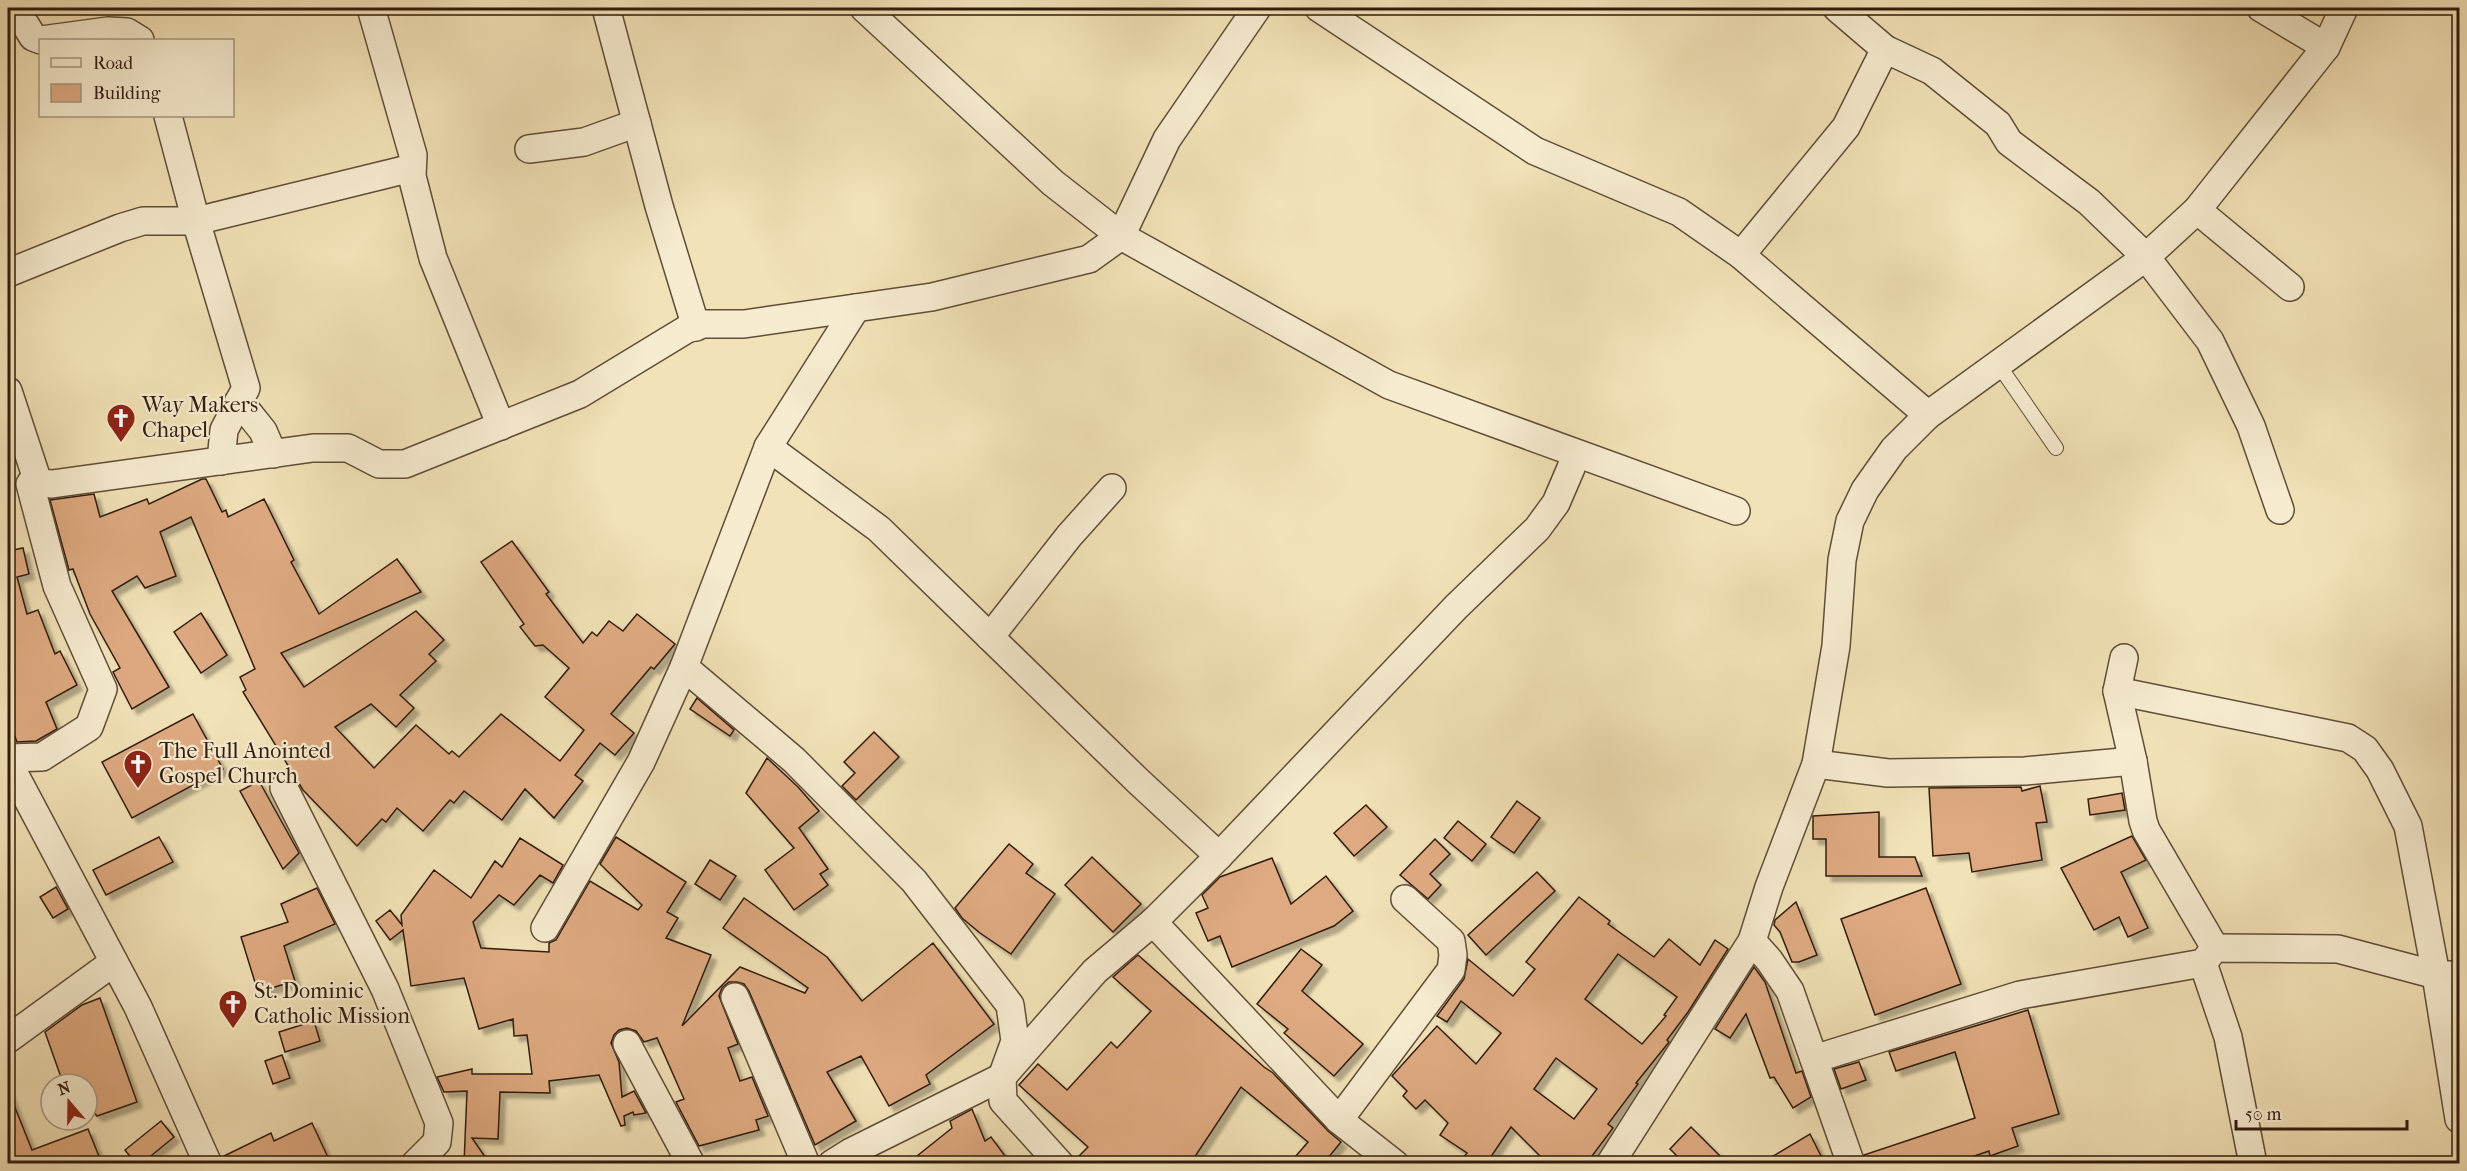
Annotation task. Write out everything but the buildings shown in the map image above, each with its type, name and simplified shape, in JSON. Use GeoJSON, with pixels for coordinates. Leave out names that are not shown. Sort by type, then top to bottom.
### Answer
{"type":"FeatureCollection","features":[{"type":"Feature","properties":{"kind":"street"},"geometry":{"type":"LineString","coordinates":[[15,8],[33,37],[39,39]]}},
{"type":"Feature","properties":{"kind":"street"},"geometry":{"type":"LineString","coordinates":[[371,8],[413,155],[412,176],[433,258],[501,426]]}},
{"type":"Feature","properties":{"kind":"street"},"geometry":{"type":"LineString","coordinates":[[606,8],[696,327]]}},
{"type":"Feature","properties":{"kind":"street"},"geometry":{"type":"LineString","coordinates":[[864,8],[1053,183],[1121,236],[1389,385],[1736,511]]}},
{"type":"Feature","properties":{"kind":"street"},"geometry":{"type":"LineString","coordinates":[[8,391],[36,476],[41,483],[52,484],[313,448],[348,448],[379,464],[405,464],[580,394],[687,329],[704,324],[744,324],[932,297],[1089,259],[1121,236],[1167,139],[1257,8]]}},
{"type":"Feature","properties":{"kind":"street"},"geometry":{"type":"LineString","coordinates":[[1319,8],[1536,151],[1679,212],[1741,255],[1928,415]]}},
{"type":"Feature","properties":{"kind":"street"},"geometry":{"type":"LineString","coordinates":[[1837,8],[1885,49],[1932,71],[1998,124],[2009,142],[2089,202],[2146,257],[2210,341],[2251,426],[2280,510]]}},
{"type":"Feature","properties":{"kind":"street"},"geometry":{"type":"LineString","coordinates":[[2261,8],[2326,47]]}},
{"type":"Feature","properties":{"kind":"street"},"geometry":{"type":"LineString","coordinates":[[1618,1159],[1752,941],[1769,887],[1816,764],[1836,646],[1842,560],[1850,520],[1865,490],[1894,448],[1928,415],[2146,257],[2197,210],[2326,47],[2344,8]]}},
{"type":"Feature","properties":{"kind":"street"},"geometry":{"type":"LineString","coordinates":[[48,39],[108,31],[127,32],[138,39]]}},
{"type":"Feature","properties":{"kind":"street"},"geometry":{"type":"LineString","coordinates":[[1741,255],[1846,127],[1885,49]]}},
{"type":"Feature","properties":{"kind":"street"},"geometry":{"type":"LineString","coordinates":[[168,117],[196,221],[246,388],[224,430],[220,461]]}},
{"type":"Feature","properties":{"kind":"street"},"geometry":{"type":"LineString","coordinates":[[529,149],[584,142],[637,123]]}},
{"type":"Feature","properties":{"kind":"street"},"geometry":{"type":"LineString","coordinates":[[8,273],[143,221],[196,221],[412,168]]}},
{"type":"Feature","properties":{"kind":"street"},"geometry":{"type":"LineString","coordinates":[[2197,210],[2290,287]]}},
{"type":"Feature","properties":{"kind":"street"},"geometry":{"type":"LineString","coordinates":[[544,928],[641,762],[684,667],[768,447],[856,308]]}},
{"type":"Feature","properties":{"kind":"street"},"geometry":{"type":"LineString","coordinates":[[239,401],[263,431],[273,454]]}},
{"type":"Feature","properties":{"kind":"street"},"geometry":{"type":"LineString","coordinates":[[768,447],[879,529],[1138,781],[1220,856]]}},
{"type":"Feature","properties":{"kind":"street"},"geometry":{"type":"LineString","coordinates":[[832,1164],[850,1152],[1002,1077],[1095,971],[1153,922],[1220,856],[1456,607],[1537,530],[1556,503],[1575,454]]}},
{"type":"Feature","properties":{"kind":"street"},"geometry":{"type":"LineString","coordinates":[[36,476],[30,484],[57,586],[103,689],[89,727],[42,757],[8,760],[138,1007],[208,1164]]}},
{"type":"Feature","properties":{"kind":"street"},"geometry":{"type":"LineString","coordinates":[[990,637],[1069,536],[1112,488]]}},
{"type":"Feature","properties":{"kind":"street"},"geometry":{"type":"LineString","coordinates":[[2124,658],[2117,691],[2146,830],[2209,956],[2228,1037],[2253,1164]]}},
{"type":"Feature","properties":{"kind":"street"},"geometry":{"type":"LineString","coordinates":[[684,667],[794,760],[914,881],[1010,1005],[1015,1041],[1002,1077],[1003,1101],[1060,1164]]}},
{"type":"Feature","properties":{"kind":"street"},"geometry":{"type":"LineString","coordinates":[[2117,691],[2348,738],[2365,749],[2380,770],[2408,826],[2448,975],[2459,1119]]}},
{"type":"Feature","properties":{"kind":"street"},"geometry":{"type":"LineString","coordinates":[[1816,764],[1888,773],[2025,771],[2133,761]]}},
{"type":"Feature","properties":{"kind":"street"},"geometry":{"type":"LineString","coordinates":[[284,788],[385,989],[439,1123],[437,1142],[415,1164]]}},
{"type":"Feature","properties":{"kind":"street"},"geometry":{"type":"LineString","coordinates":[[1339,1120],[1451,970],[1453,955],[1451,941],[1405,899]]}},
{"type":"Feature","properties":{"kind":"street"},"geometry":{"type":"LineString","coordinates":[[1153,922],[1339,1120],[1395,1164]]}},
{"type":"Feature","properties":{"kind":"street"},"geometry":{"type":"LineString","coordinates":[[1752,941],[1769,960],[1790,992],[1851,1164]]}},
{"type":"Feature","properties":{"kind":"street"},"geometry":{"type":"LineString","coordinates":[[1814,1059],[2020,995],[2209,956],[2338,949],[2448,975]]}},
{"type":"Feature","properties":{"kind":"street"},"geometry":{"type":"LineString","coordinates":[[8,1038],[114,962]]}},
{"type":"Feature","properties":{"kind":"street"},"geometry":{"type":"LineString","coordinates":[[735,997],[806,1164]]}},
{"type":"Feature","properties":{"kind":"street"},"geometry":{"type":"LineString","coordinates":[[627,1044],[692,1164]]}},
{"type":"Feature","properties":{"kind":"lane"},"geometry":{"type":"LineString","coordinates":[[1998,364],[2056,448]]}},
{"type":"Feature","properties":{"kind":"place","name":"Way Makers Chapel"},"geometry":{"type":"Point","coordinates":[121,444]}},
{"type":"Feature","properties":{"kind":"place","name":"The Full Anointed Gospel Church"},"geometry":{"type":"Point","coordinates":[138,790]}},
{"type":"Feature","properties":{"kind":"place","name":"St. Dominic Catholic Mission"},"geometry":{"type":"Point","coordinates":[233,1030]}}]}
